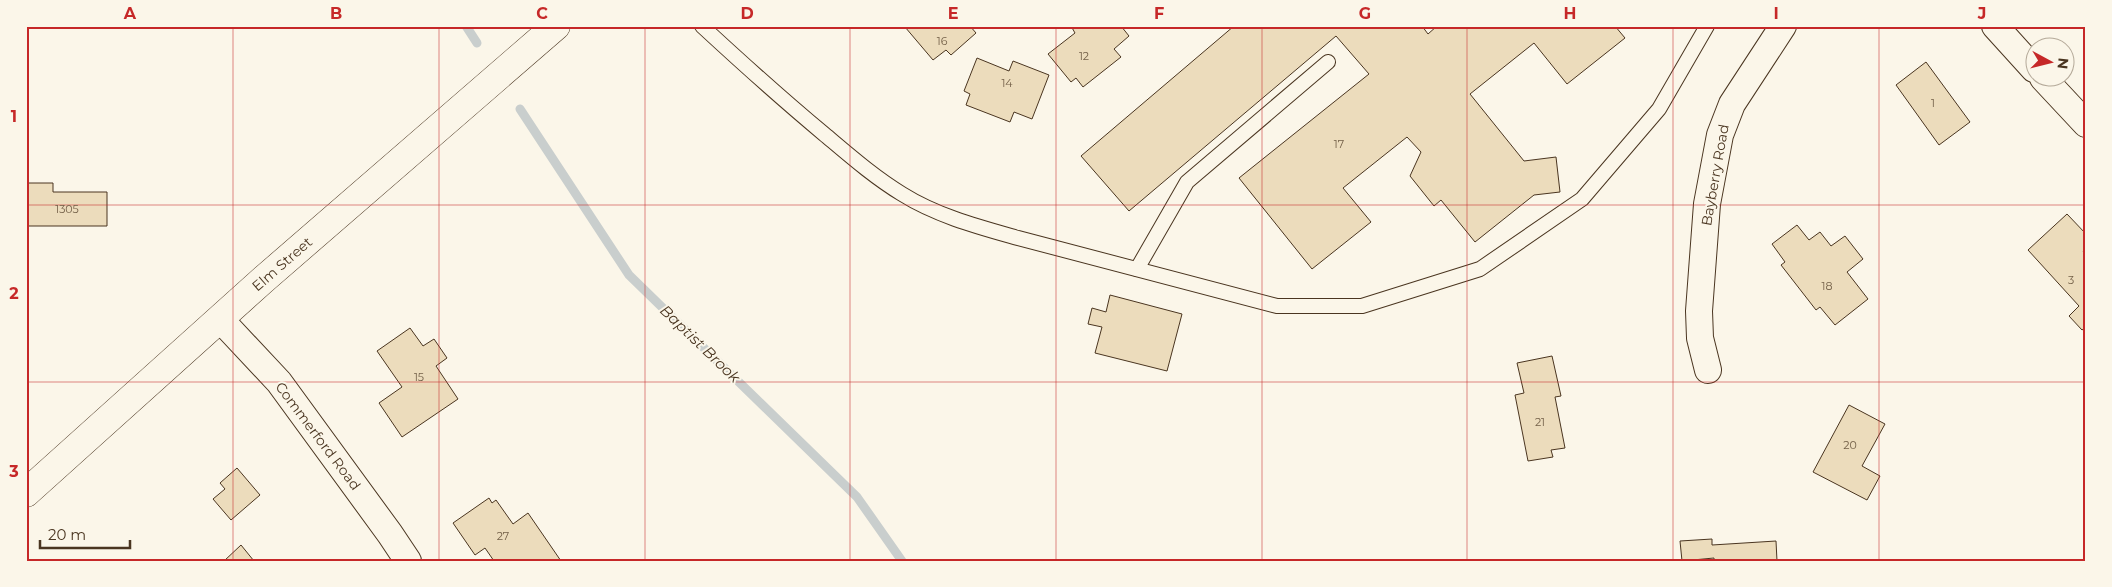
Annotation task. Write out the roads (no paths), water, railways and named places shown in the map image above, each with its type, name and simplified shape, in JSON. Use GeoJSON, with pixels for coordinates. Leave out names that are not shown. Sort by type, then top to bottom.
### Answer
{"type":"FeatureCollection","features":[{"type":"Feature","properties":{"kind":"main road","name":"Elm Street"},"geometry":{"type":"LineString","coordinates":[[26,493],[220,318],[548,33]]}},
{"type":"Feature","properties":{"kind":"street","name":"Bayberry Road"},"geometry":{"type":"LineString","coordinates":[[1708,370],[1700,338],[1699,311],[1707,204],[1720,135],[1732,104],[1783,26]]}},
{"type":"Feature","properties":{"kind":"street"},"geometry":{"type":"LineString","coordinates":[[1995,26],[2024,58]]}},
{"type":"Feature","properties":{"kind":"street"},"geometry":{"type":"LineString","coordinates":[[2052,88],[2086,124]]}},
{"type":"Feature","properties":{"kind":"street","name":"Commerford Road"},"geometry":{"type":"LineString","coordinates":[[220,318],[278,382],[408,561]]}},
{"type":"Feature","properties":{"kind":"lane"},"geometry":{"type":"LineString","coordinates":[[702,26],[787,104],[855,160],[902,195],[936,211],[978,227],[1277,306],[1362,306],[1480,269],[1582,198],[1659,109],[1707,26]]}},
{"type":"Feature","properties":{"kind":"lane"},"geometry":{"type":"LineString","coordinates":[[1137,270],[1187,182],[1328,62]]}},
{"type":"Feature","properties":{"kind":"waterway","name":"Baptist Brook"},"geometry":{"type":"LineString","coordinates":[[466,26],[477,43]]}},
{"type":"Feature","properties":{"kind":"waterway","name":"Baptist Brook"},"geometry":{"type":"LineString","coordinates":[[520,109],[629,275],[857,497],[902,561]]}}]}
